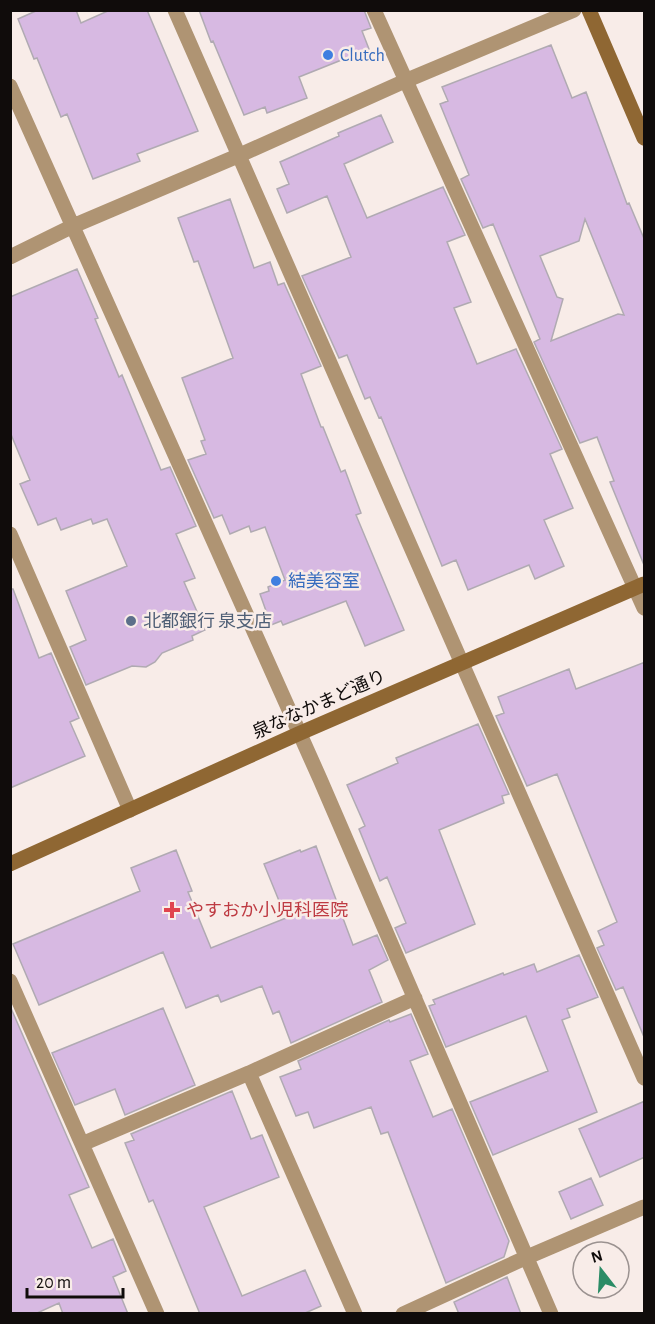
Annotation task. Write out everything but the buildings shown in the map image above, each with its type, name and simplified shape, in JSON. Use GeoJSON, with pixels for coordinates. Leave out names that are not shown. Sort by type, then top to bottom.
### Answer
{"type":"FeatureCollection","features":[{"type":"Feature","properties":{"kind":"street"},"geometry":{"type":"LineString","coordinates":[[175,10],[645,1078]]}},
{"type":"Feature","properties":{"kind":"street"},"geometry":{"type":"LineString","coordinates":[[374,10],[640,586],[645,608]]}},
{"type":"Feature","properties":{"kind":"street"},"geometry":{"type":"LineString","coordinates":[[10,257],[73,226],[574,10]]}},
{"type":"Feature","properties":{"kind":"street"},"geometry":{"type":"LineString","coordinates":[[589,10],[645,138]]}},
{"type":"Feature","properties":{"kind":"street"},"geometry":{"type":"LineString","coordinates":[[10,86],[415,998],[551,1314]]}},
{"type":"Feature","properties":{"kind":"street"},"geometry":{"type":"LineString","coordinates":[[10,534],[130,810]]}},
{"type":"Feature","properties":{"kind":"street","name":"泉ななかまど通り"},"geometry":{"type":"LineString","coordinates":[[10,864],[298,734],[640,586]]}},
{"type":"Feature","properties":{"kind":"street"},"geometry":{"type":"LineString","coordinates":[[10,981],[157,1314]]}},
{"type":"Feature","properties":{"kind":"street"},"geometry":{"type":"LineString","coordinates":[[82,1144],[249,1074],[415,998]]}},
{"type":"Feature","properties":{"kind":"street"},"geometry":{"type":"LineString","coordinates":[[249,1074],[355,1314]]}},
{"type":"Feature","properties":{"kind":"street"},"geometry":{"type":"LineString","coordinates":[[403,1314],[525,1258],[645,1207]]}},
{"type":"Feature","properties":{"kind":"place","name":"Clutch"},"geometry":{"type":"Point","coordinates":[328,55]}},
{"type":"Feature","properties":{"kind":"place","name":"結美容室"},"geometry":{"type":"Point","coordinates":[276,581]}},
{"type":"Feature","properties":{"kind":"place","name":"北都銀行 泉支店"},"geometry":{"type":"Point","coordinates":[131,621]}},
{"type":"Feature","properties":{"kind":"place","name":"やすおか小児科医院"},"geometry":{"type":"Point","coordinates":[172,910]}}]}
